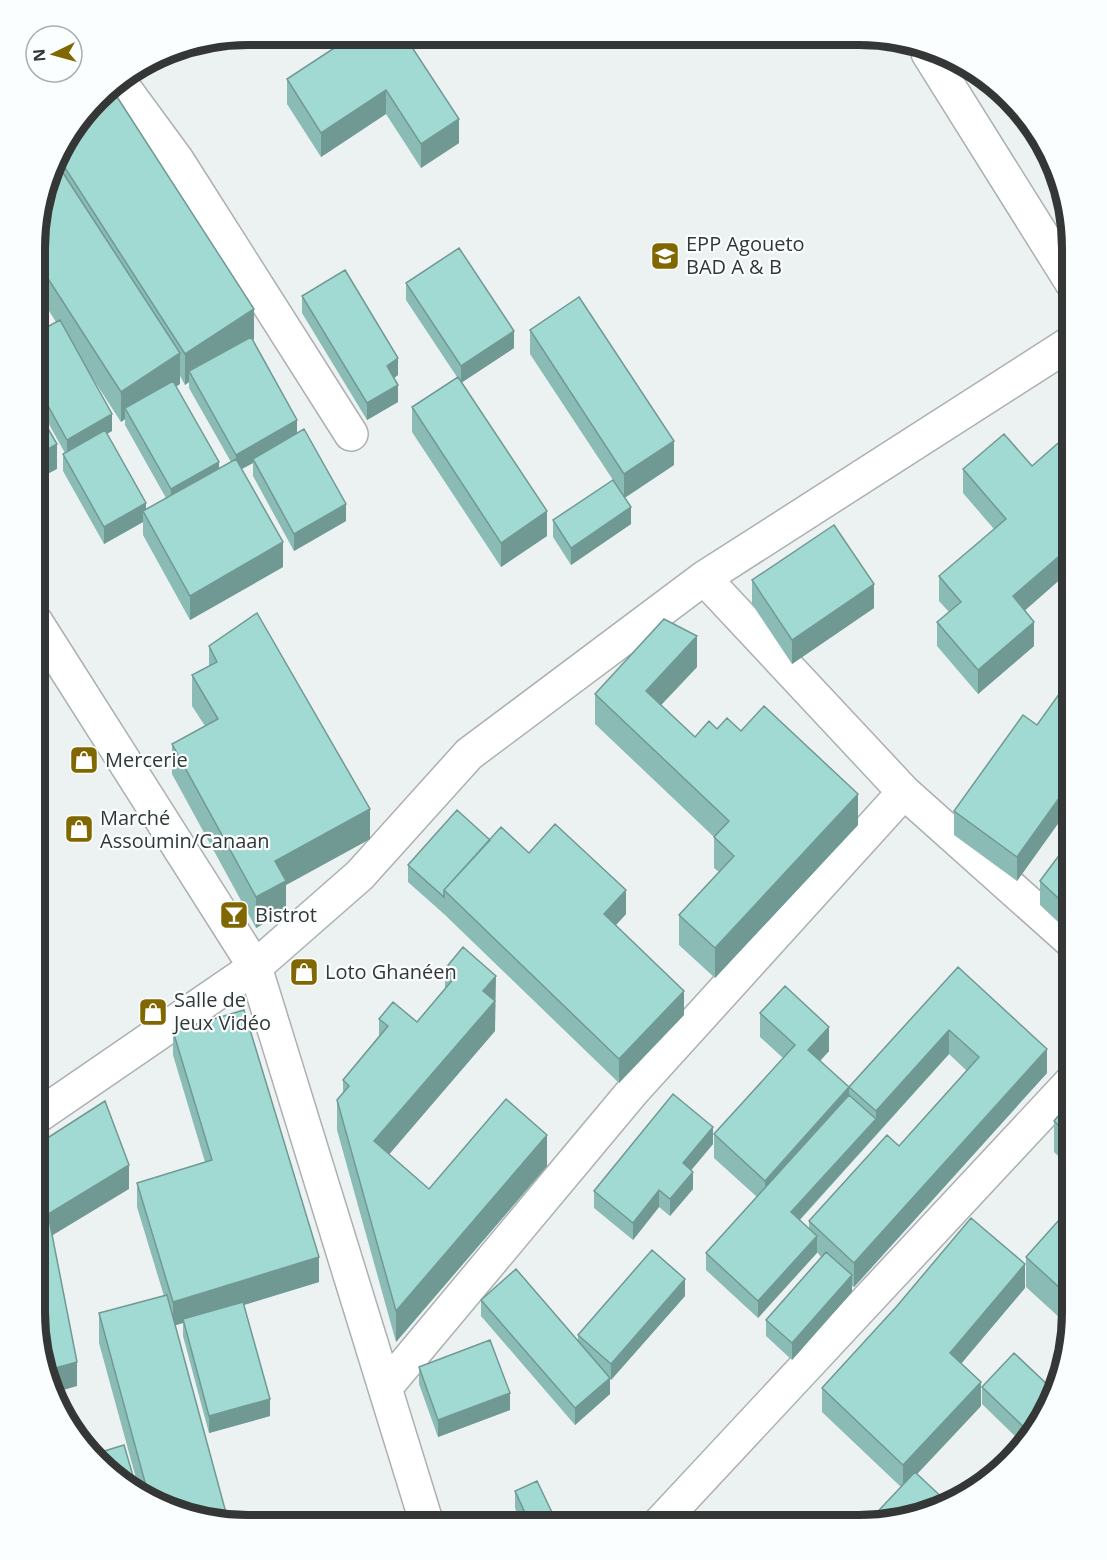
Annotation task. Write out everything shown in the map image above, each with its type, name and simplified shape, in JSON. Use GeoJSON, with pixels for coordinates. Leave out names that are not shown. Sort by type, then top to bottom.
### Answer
{"type":"FeatureCollection","features":[{"type":"Feature","properties":{"kind":"street"},"geometry":{"type":"LineString","coordinates":[[932,59],[1062,267]]}},
{"type":"Feature","properties":{"kind":"street"},"geometry":{"type":"LineString","coordinates":[[124,88],[177,160],[351,434]]}},
{"type":"Feature","properties":{"kind":"street"},"geometry":{"type":"LineString","coordinates":[[45,1111],[255,968],[360,875],[469,754],[704,578],[1062,348]]}},
{"type":"Feature","properties":{"kind":"street"},"geometry":{"type":"LineString","coordinates":[[704,578],[904,792],[1062,933]]}},
{"type":"Feature","properties":{"kind":"street"},"geometry":{"type":"LineString","coordinates":[[45,636],[255,968],[423,1515]]}},
{"type":"Feature","properties":{"kind":"street"},"geometry":{"type":"LineString","coordinates":[[385,1388],[633,1091],[904,792]]}},
{"type":"Feature","properties":{"kind":"street"},"geometry":{"type":"LineString","coordinates":[[667,1515],[1062,1091]]}},
{"type":"Feature","properties":{"kind":"building"},"geometry":{"type":"Polygon","coordinates":[[[339,45],[411,45],[459,119],[421,144],[386,90],[321,133],[287,79],[339,45]]]}},
{"type":"Feature","properties":{"kind":"building"},"geometry":{"type":"Polygon","coordinates":[[[115,94],[254,309],[185,354],[63,165],[87,125],[115,94]]]}},
{"type":"Feature","properties":{"kind":"building"},"geometry":{"type":"Polygon","coordinates":[[[61,169],[180,353],[121,392],[45,274],[47,222],[61,169]]]}},
{"type":"Feature","properties":{"kind":"building"},"geometry":{"type":"Polygon","coordinates":[[[459,248],[514,331],[461,366],[406,283],[459,248]]]}},
{"type":"Feature","properties":{"kind":"building"},"geometry":{"type":"Polygon","coordinates":[[[345,270],[398,358],[387,366],[398,385],[367,403],[302,296],[345,270]]]}},
{"type":"Feature","properties":{"kind":"building"},"geometry":{"type":"Polygon","coordinates":[[[579,297],[674,441],[624,474],[530,330],[579,297]]]}},
{"type":"Feature","properties":{"kind":"building"},"geometry":{"type":"Polygon","coordinates":[[[60,320],[112,414],[67,440],[45,400],[45,328],[60,320]]]}},
{"type":"Feature","properties":{"kind":"building"},"geometry":{"type":"Polygon","coordinates":[[[251,337],[297,420],[236,455],[189,371],[251,337]]]}},
{"type":"Feature","properties":{"kind":"building"},"geometry":{"type":"Polygon","coordinates":[[[458,377],[547,511],[501,543],[412,407],[458,377]]]}},
{"type":"Feature","properties":{"kind":"building"},"geometry":{"type":"Polygon","coordinates":[[[173,381],[219,462],[171,489],[125,408],[173,381]]]}},
{"type":"Feature","properties":{"kind":"building"},"geometry":{"type":"Polygon","coordinates":[[[45,423],[57,444],[45,451],[45,423]]]}},
{"type":"Feature","properties":{"kind":"building"},"geometry":{"type":"Polygon","coordinates":[[[304,429],[346,504],[294,534],[253,459],[304,429]]]}},
{"type":"Feature","properties":{"kind":"building"},"geometry":{"type":"Polygon","coordinates":[[[105,430],[146,503],[104,527],[63,454],[105,430]]]}},
{"type":"Feature","properties":{"kind":"building"},"geometry":{"type":"Polygon","coordinates":[[[1004,434],[1032,466],[1062,440],[1062,554],[1013,596],[1034,622],[978,670],[937,622],[961,602],[939,576],[1006,519],[963,469],[1004,434]]]}},
{"type":"Feature","properties":{"kind":"building"},"geometry":{"type":"Polygon","coordinates":[[[236,459],[283,542],[190,596],[143,511],[236,459]]]}},
{"type":"Feature","properties":{"kind":"building"},"geometry":{"type":"Polygon","coordinates":[[[613,480],[631,507],[571,548],[553,520],[613,480]]]}},
{"type":"Feature","properties":{"kind":"building"},"geometry":{"type":"Polygon","coordinates":[[[834,525],[874,584],[792,640],[752,580],[834,525]]]}},
{"type":"Feature","properties":{"kind":"building"},"geometry":{"type":"Polygon","coordinates":[[[257,613],[370,809],[275,861],[286,881],[256,897],[172,744],[218,719],[192,675],[217,662],[209,646],[257,613]]]}},
{"type":"Feature","properties":{"kind":"building"},"geometry":{"type":"Polygon","coordinates":[[[664,619],[697,636],[646,691],[695,737],[709,721],[717,729],[727,718],[741,731],[764,706],[858,794],[715,948],[679,915],[734,856],[714,837],[729,821],[595,694],[664,619]]]}},
{"type":"Feature","properties":{"kind":"building"},"geometry":{"type":"Polygon","coordinates":[[[1062,690],[1062,794],[1017,857],[954,811],[1023,715],[1037,725],[1062,690]]]}},
{"type":"Feature","properties":{"kind":"building"},"geometry":{"type":"Polygon","coordinates":[[[457,810],[490,840],[444,890],[444,897],[408,865],[457,810]]]}},
{"type":"Feature","properties":{"kind":"building"},"geometry":{"type":"Polygon","coordinates":[[[555,824],[626,890],[604,914],[684,991],[619,1059],[444,890],[501,827],[529,853],[555,824]]]}},
{"type":"Feature","properties":{"kind":"building"},"geometry":{"type":"Polygon","coordinates":[[[1062,851],[1062,902],[1040,881],[1062,851]]]}},
{"type":"Feature","properties":{"kind":"building"},"geometry":{"type":"Polygon","coordinates":[[[463,947],[496,976],[483,991],[495,1001],[374,1141],[429,1189],[506,1099],[547,1135],[396,1311],[337,1100],[349,1086],[343,1080],[388,1026],[379,1019],[393,1002],[417,1022],[455,977],[445,969],[463,947]]]}},
{"type":"Feature","properties":{"kind":"building"},"geometry":{"type":"Polygon","coordinates":[[[958,967],[1047,1049],[854,1263],[809,1221],[887,1135],[899,1146],[979,1057],[949,1030],[876,1111],[849,1087],[958,967]]]}},
{"type":"Feature","properties":{"kind":"building"},"geometry":{"type":"Polygon","coordinates":[[[785,986],[829,1027],[808,1050],[849,1087],[765,1181],[714,1134],[795,1045],[760,1013],[785,986]]]}},
{"type":"Feature","properties":{"kind":"building"},"geometry":{"type":"Polygon","coordinates":[[[244,1010],[319,1257],[173,1302],[137,1183],[212,1160],[173,1031],[244,1010]]]}},
{"type":"Feature","properties":{"kind":"building"},"geometry":{"type":"Polygon","coordinates":[[[673,1094],[713,1127],[683,1163],[693,1172],[670,1199],[659,1190],[633,1223],[594,1191],[673,1094]]]}},
{"type":"Feature","properties":{"kind":"building"},"geometry":{"type":"Polygon","coordinates":[[[849,1095],[876,1119],[791,1212],[817,1236],[758,1301],[706,1253],[849,1095]]]}},
{"type":"Feature","properties":{"kind":"building"},"geometry":{"type":"Polygon","coordinates":[[[105,1101],[129,1165],[48,1214],[77,1362],[53,1368],[47,1338],[45,1312],[45,1140],[105,1101]]]}},
{"type":"Feature","properties":{"kind":"building"},"geometry":{"type":"Polygon","coordinates":[[[1062,1112],[1062,1129],[1054,1121],[1062,1112]]]}},
{"type":"Feature","properties":{"kind":"building"},"geometry":{"type":"Polygon","coordinates":[[[971,1218],[1025,1264],[950,1353],[981,1382],[903,1465],[822,1388],[897,1306],[971,1218]]]}},
{"type":"Feature","properties":{"kind":"building"},"geometry":{"type":"Polygon","coordinates":[[[1059,1220],[1062,1223],[1062,1290],[1026,1257],[1059,1220]]]}},
{"type":"Feature","properties":{"kind":"building"},"geometry":{"type":"Polygon","coordinates":[[[652,1250],[685,1279],[611,1364],[578,1335],[652,1250]]]}},
{"type":"Feature","properties":{"kind":"building"},"geometry":{"type":"Polygon","coordinates":[[[826,1252],[852,1275],[792,1343],[766,1320],[826,1252]]]}},
{"type":"Feature","properties":{"kind":"building"},"geometry":{"type":"Polygon","coordinates":[[[516,1269],[610,1378],[575,1408],[481,1300],[516,1269]]]}},
{"type":"Feature","properties":{"kind":"building"},"geometry":{"type":"Polygon","coordinates":[[[167,1295],[226,1513],[183,1504],[146,1487],[99,1313],[167,1295]]]}},
{"type":"Feature","properties":{"kind":"building"},"geometry":{"type":"Polygon","coordinates":[[[243,1302],[270,1399],[209,1416],[183,1319],[243,1302]]]}},
{"type":"Feature","properties":{"kind":"building"},"geometry":{"type":"Polygon","coordinates":[[[490,1340],[510,1393],[438,1420],[419,1367],[490,1340]]]}},
{"type":"Feature","properties":{"kind":"building"},"geometry":{"type":"Polygon","coordinates":[[[1014,1353],[1048,1385],[1025,1429],[982,1387],[1014,1353]]]}},
{"type":"Feature","properties":{"kind":"building"},"geometry":{"type":"Polygon","coordinates":[[[124,1445],[134,1481],[114,1465],[101,1452],[124,1445]]]}},
{"type":"Feature","properties":{"kind":"building"},"geometry":{"type":"Polygon","coordinates":[[[915,1472],[942,1497],[898,1511],[875,1515],[915,1472]]]}},
{"type":"Feature","properties":{"kind":"building"},"geometry":{"type":"Polygon","coordinates":[[[537,1481],[553,1515],[526,1515],[515,1491],[537,1481]]]}},
{"type":"Feature","properties":{"kind":"place","name":"EPP Agoueto BAD A & B"},"geometry":{"type":"Point","coordinates":[665,256]}},
{"type":"Feature","properties":{"kind":"place","name":"Mercerie"},"geometry":{"type":"Point","coordinates":[84,760]}},
{"type":"Feature","properties":{"kind":"place","name":"Marché Assoumin/Canaan"},"geometry":{"type":"Point","coordinates":[79,829]}},
{"type":"Feature","properties":{"kind":"place","name":"Bistrot"},"geometry":{"type":"Point","coordinates":[234,915]}},
{"type":"Feature","properties":{"kind":"place","name":"Loto Ghanéen"},"geometry":{"type":"Point","coordinates":[304,972]}},
{"type":"Feature","properties":{"kind":"place","name":"Salle de Jeux Vidéo"},"geometry":{"type":"Point","coordinates":[153,1012]}}]}
